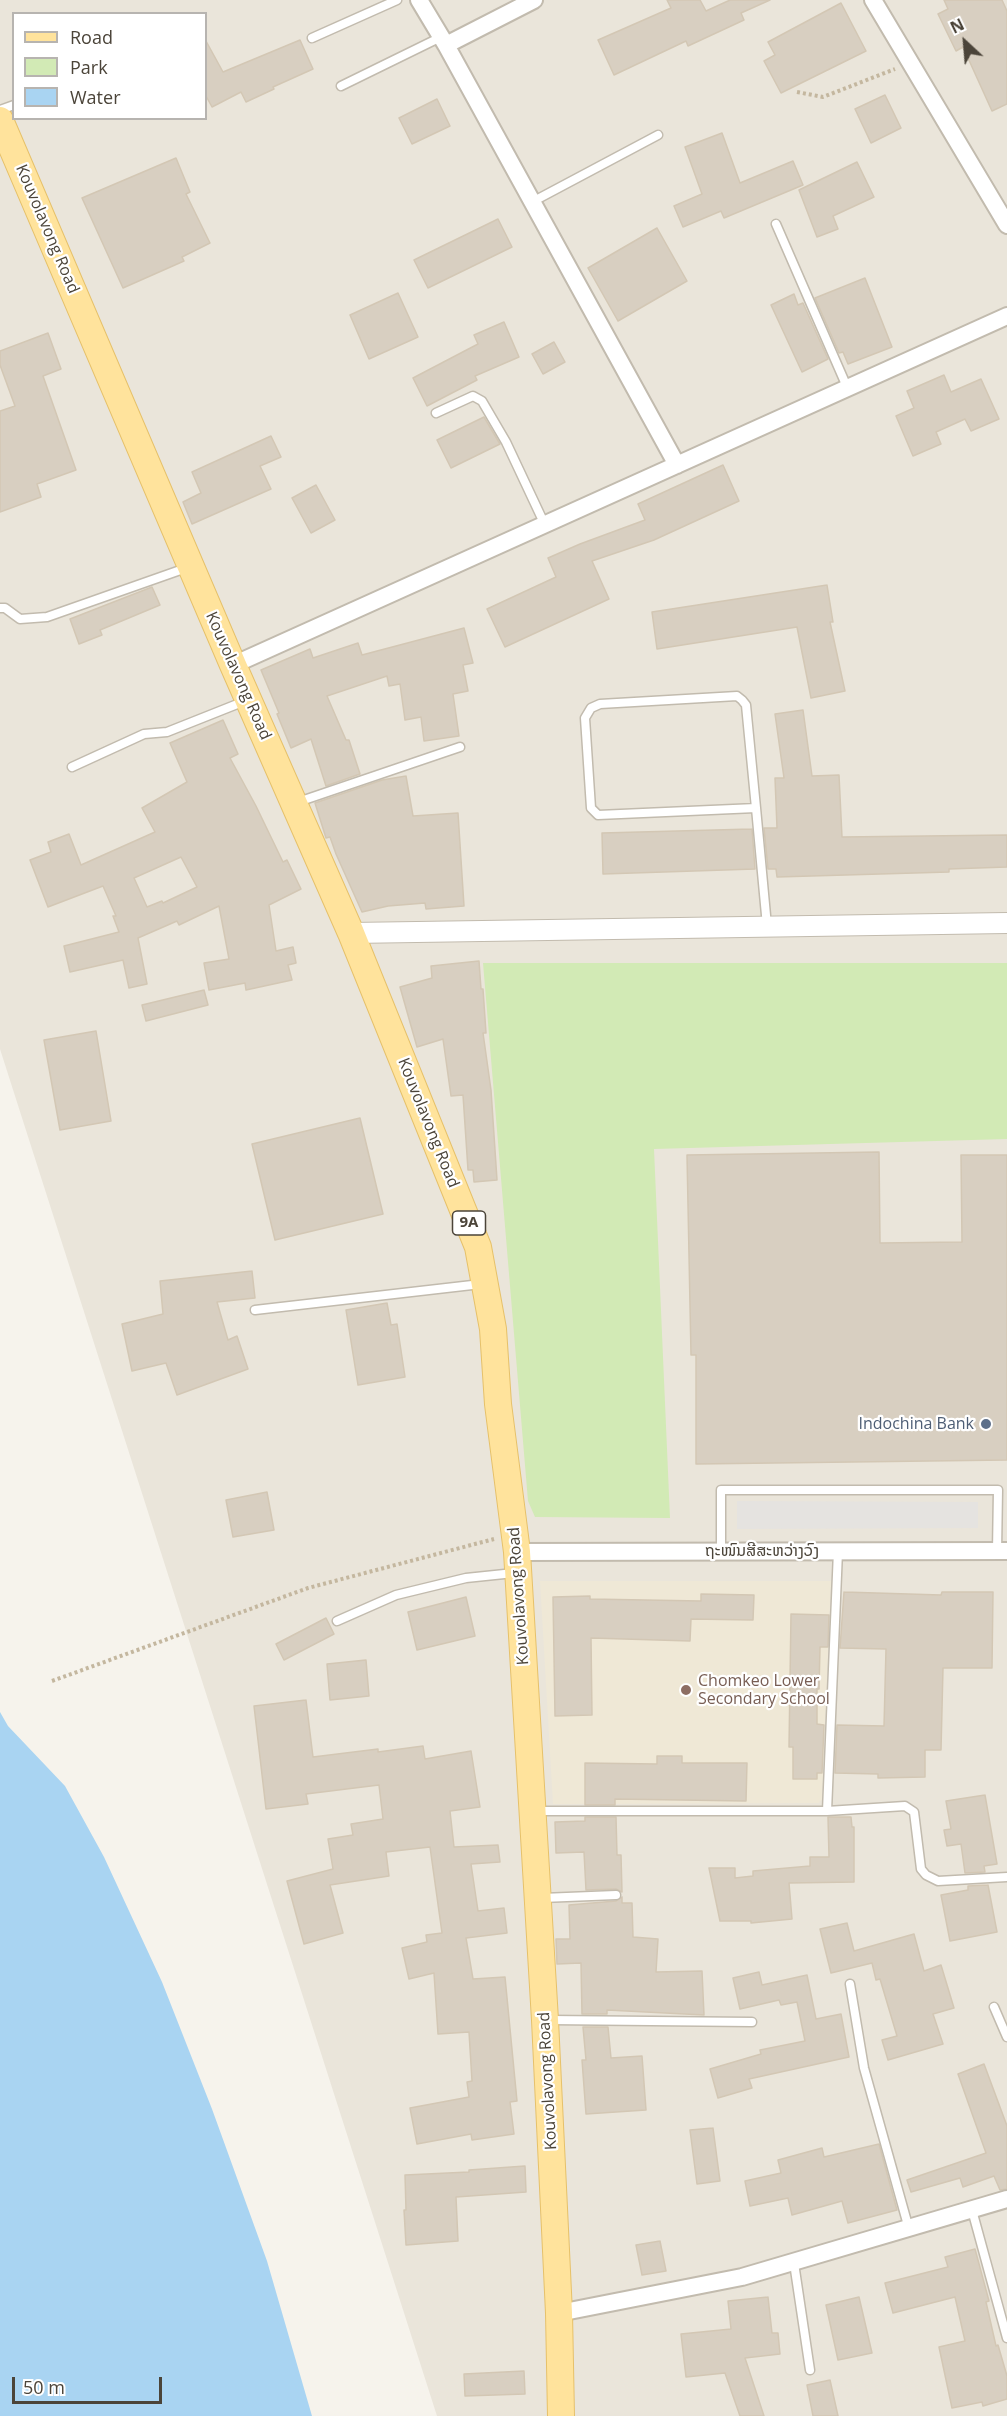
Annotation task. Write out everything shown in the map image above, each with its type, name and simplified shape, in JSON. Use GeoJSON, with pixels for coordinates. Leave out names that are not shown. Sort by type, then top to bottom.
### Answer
{"type":"FeatureCollection","features":[{"type":"Feature","properties":{"kind":"main road","name":"Kouvolavong Road"},"geometry":{"type":"LineString","coordinates":[[0,120],[190,566],[351,933],[478,1247],[493,1329],[498,1404],[517,1553],[545,2020],[559,2313],[561,2416]]}},
{"type":"Feature","properties":{"kind":"street"},"geometry":{"type":"LineString","coordinates":[[419,0],[444,41],[677,465]]}},
{"type":"Feature","properties":{"kind":"street"},"geometry":{"type":"LineString","coordinates":[[444,41],[534,0]]}},
{"type":"Feature","properties":{"kind":"street"},"geometry":{"type":"LineString","coordinates":[[873,0],[1007,225]]}},
{"type":"Feature","properties":{"kind":"street"},"geometry":{"type":"LineString","coordinates":[[233,665],[1007,316]]}},
{"type":"Feature","properties":{"kind":"street"},"geometry":{"type":"LineString","coordinates":[[351,933],[1007,923]]}},
{"type":"Feature","properties":{"kind":"street","name":"ຖະໜົນສີສະຫວ່າງວົງ"},"geometry":{"type":"LineString","coordinates":[[517,1553],[721,1550],[1002,1551]]}},
{"type":"Feature","properties":{"kind":"street"},"geometry":{"type":"LineString","coordinates":[[559,2313],[742,2277],[1007,2199]]}},
{"type":"Feature","properties":{"kind":"lane"},"geometry":{"type":"LineString","coordinates":[[312,38],[397,0]]}},
{"type":"Feature","properties":{"kind":"lane"},"geometry":{"type":"LineString","coordinates":[[341,86],[444,41]]}},
{"type":"Feature","properties":{"kind":"lane"},"geometry":{"type":"LineString","coordinates":[[532,202],[658,135]]}},
{"type":"Feature","properties":{"kind":"lane"},"geometry":{"type":"LineString","coordinates":[[776,224],[848,387]]}},
{"type":"Feature","properties":{"kind":"lane"},"geometry":{"type":"LineString","coordinates":[[436,413],[473,396],[482,401],[506,442],[545,525]]}},
{"type":"Feature","properties":{"kind":"lane"},"geometry":{"type":"LineString","coordinates":[[0,608],[4,608],[20,619],[47,617],[190,566]]}},
{"type":"Feature","properties":{"kind":"lane"},"geometry":{"type":"LineString","coordinates":[[756,808],[598,815],[591,808],[585,718],[591,708],[600,704],[737,696],[746,705],[756,808],[766,927]]}},
{"type":"Feature","properties":{"kind":"lane"},"geometry":{"type":"LineString","coordinates":[[72,767],[144,734],[167,732],[248,699]]}},
{"type":"Feature","properties":{"kind":"lane"},"geometry":{"type":"LineString","coordinates":[[294,804],[460,747]]}},
{"type":"Feature","properties":{"kind":"lane"},"geometry":{"type":"LineString","coordinates":[[255,1310],[484,1283]]}},
{"type":"Feature","properties":{"kind":"lane"},"geometry":{"type":"LineString","coordinates":[[721,1550],[721,1490],[998,1490],[1002,1551]]}},
{"type":"Feature","properties":{"kind":"lane"},"geometry":{"type":"LineString","coordinates":[[827,1811],[838,1551]]}},
{"type":"Feature","properties":{"kind":"lane"},"geometry":{"type":"LineString","coordinates":[[337,1621],[396,1595],[466,1578],[517,1553]]}},
{"type":"Feature","properties":{"kind":"lane"},"geometry":{"type":"LineString","coordinates":[[533,1811],[827,1811],[905,1806],[914,1812],[921,1869],[926,1875],[938,1881],[1007,1877]]}},
{"type":"Feature","properties":{"kind":"lane"},"geometry":{"type":"LineString","coordinates":[[538,1898],[616,1895]]}},
{"type":"Feature","properties":{"kind":"lane"},"geometry":{"type":"LineString","coordinates":[[850,1984],[864,2068],[909,2229]]}},
{"type":"Feature","properties":{"kind":"lane"},"geometry":{"type":"LineString","coordinates":[[994,2007],[1007,2037]]}},
{"type":"Feature","properties":{"kind":"lane"},"geometry":{"type":"LineString","coordinates":[[545,2020],[752,2022]]}},
{"type":"Feature","properties":{"kind":"lane"},"geometry":{"type":"LineString","coordinates":[[972,2210],[1007,2338]]}},
{"type":"Feature","properties":{"kind":"lane"},"geometry":{"type":"LineString","coordinates":[[794,2263],[810,2370]]}},
{"type":"Feature","properties":{"kind":"path"},"geometry":{"type":"LineString","coordinates":[[797,92],[823,98],[910,62]]}},
{"type":"Feature","properties":{"kind":"path"},"geometry":{"type":"LineString","coordinates":[[52,1681],[308,1588],[458,1547],[517,1553]]}},
{"type":"Feature","properties":{"kind":"shaded area"},"geometry":{"type":"Polygon","coordinates":[[[0,0],[1007,0],[1007,2416],[437,2416],[0,1049],[0,0]]]}},
{"type":"Feature","properties":{"kind":"shaded area"},"geometry":{"type":"Polygon","coordinates":[[[737,1501],[978,1502],[978,1528],[737,1529],[737,1501]]]}},
{"type":"Feature","properties":{"kind":"shaded area","name":"Chomkeo Lower Secondary School"},"geometry":{"type":"Polygon","coordinates":[[[540,1581],[831,1581],[822,1799],[819,1803],[553,1804],[540,1581]]]}},
{"type":"Feature","properties":{"kind":"green space"},"geometry":{"type":"Polygon","coordinates":[[[483,963],[1007,963],[1007,1139],[654,1149],[670,1518],[535,1517],[528,1501],[483,963]]]}},
{"type":"Feature","properties":{"kind":"water"},"geometry":{"type":"Polygon","coordinates":[[[0,1712],[8,1726],[65,1786],[104,1857],[162,1982],[212,2109],[267,2261],[312,2416],[0,2416],[0,1712]]]}},
{"type":"Feature","properties":{"kind":"building"},"geometry":{"type":"Polygon","coordinates":[[[667,0],[700,0],[706,11],[730,0],[770,0],[741,13],[744,20],[688,46],[686,41],[614,75],[598,40],[671,8],[667,0]]]}},
{"type":"Feature","properties":{"kind":"building"},"geometry":{"type":"Polygon","coordinates":[[[944,0],[1002,0],[1007,11],[1007,104],[992,111],[963,47],[956,51],[938,14],[948,9],[944,0]]]}},
{"type":"Feature","properties":{"kind":"building"},"geometry":{"type":"Polygon","coordinates":[[[841,3],[866,51],[781,93],[764,61],[775,55],[768,42],[841,3]]]}},
{"type":"Feature","properties":{"kind":"building"},"geometry":{"type":"Polygon","coordinates":[[[300,40],[313,69],[246,102],[241,92],[212,107],[207,98],[207,43],[223,72],[300,40]]]}},
{"type":"Feature","properties":{"kind":"building"},"geometry":{"type":"Polygon","coordinates":[[[885,95],[901,128],[871,143],[855,109],[885,95]]]}},
{"type":"Feature","properties":{"kind":"building"},"geometry":{"type":"Polygon","coordinates":[[[437,99],[450,126],[412,144],[399,118],[437,99]]]}},
{"type":"Feature","properties":{"kind":"building"},"geometry":{"type":"Polygon","coordinates":[[[722,133],[740,183],[793,161],[803,185],[724,218],[721,211],[683,227],[674,206],[702,194],[685,147],[722,133]]]}},
{"type":"Feature","properties":{"kind":"building"},"geometry":{"type":"Polygon","coordinates":[[[176,158],[190,192],[186,194],[210,243],[182,257],[184,261],[123,288],[82,198],[176,158]]]}},
{"type":"Feature","properties":{"kind":"building"},"geometry":{"type":"Polygon","coordinates":[[[857,162],[874,197],[833,216],[838,229],[817,237],[799,190],[857,162]]]}},
{"type":"Feature","properties":{"kind":"building"},"geometry":{"type":"Polygon","coordinates":[[[498,219],[512,247],[428,288],[414,260],[498,219]]]}},
{"type":"Feature","properties":{"kind":"building"},"geometry":{"type":"Polygon","coordinates":[[[657,228],[687,281],[618,321],[588,268],[657,228]]]}},
{"type":"Feature","properties":{"kind":"building"},"geometry":{"type":"Polygon","coordinates":[[[865,278],[892,347],[848,364],[843,352],[839,353],[815,298],[865,278]]]}},
{"type":"Feature","properties":{"kind":"building"},"geometry":{"type":"Polygon","coordinates":[[[398,293],[418,337],[369,359],[350,315],[398,293]]]}},
{"type":"Feature","properties":{"kind":"building"},"geometry":{"type":"Polygon","coordinates":[[[794,294],[798,305],[803,303],[828,359],[802,372],[771,305],[794,294]]]}},
{"type":"Feature","properties":{"kind":"building"},"geometry":{"type":"Polygon","coordinates":[[[504,322],[519,357],[475,376],[477,380],[427,406],[413,378],[478,344],[474,335],[504,322]]]}},
{"type":"Feature","properties":{"kind":"building"},"geometry":{"type":"Polygon","coordinates":[[[48,333],[61,369],[43,376],[76,470],[37,484],[41,497],[0,512],[0,411],[15,406],[0,365],[0,351],[48,333]]]}},
{"type":"Feature","properties":{"kind":"building"},"geometry":{"type":"Polygon","coordinates":[[[554,342],[565,362],[543,374],[532,354],[554,342]]]}},
{"type":"Feature","properties":{"kind":"building"},"geometry":{"type":"Polygon","coordinates":[[[944,375],[951,392],[981,379],[999,419],[971,431],[965,419],[936,432],[941,444],[913,456],[896,416],[914,408],[907,391],[944,375]]]}},
{"type":"Feature","properties":{"kind":"building"},"geometry":{"type":"Polygon","coordinates":[[[484,417],[500,444],[451,468],[437,440],[484,417]]]}},
{"type":"Feature","properties":{"kind":"building"},"geometry":{"type":"Polygon","coordinates":[[[271,436],[281,457],[260,466],[271,489],[192,524],[183,502],[201,493],[192,472],[271,436]]]}},
{"type":"Feature","properties":{"kind":"building"},"geometry":{"type":"Polygon","coordinates":[[[723,465],[739,501],[654,540],[592,561],[609,599],[505,647],[487,609],[556,577],[548,558],[645,520],[638,504],[723,465]]]}},
{"type":"Feature","properties":{"kind":"building"},"geometry":{"type":"Polygon","coordinates":[[[316,485],[335,520],[311,533],[292,498],[316,485]]]}},
{"type":"Feature","properties":{"kind":"building"},"geometry":{"type":"Polygon","coordinates":[[[827,585],[833,622],[830,622],[845,691],[811,698],[797,627],[657,649],[652,612],[827,585]]]}},
{"type":"Feature","properties":{"kind":"building"},"geometry":{"type":"Polygon","coordinates":[[[152,587],[160,605],[100,630],[102,635],[79,644],[70,619],[152,587]]]}},
{"type":"Feature","properties":{"kind":"building"},"geometry":{"type":"Polygon","coordinates":[[[464,628],[473,663],[463,665],[468,691],[453,694],[459,736],[424,741],[421,717],[405,720],[400,684],[389,686],[387,676],[327,696],[346,740],[349,740],[360,774],[326,786],[311,739],[291,748],[261,670],[310,649],[313,658],[358,643],[362,655],[464,628]]]}},
{"type":"Feature","properties":{"kind":"building"},"geometry":{"type":"Polygon","coordinates":[[[803,710],[812,776],[839,775],[842,837],[1007,835],[1007,867],[949,869],[949,872],[777,877],[776,869],[768,869],[764,828],[777,828],[775,778],[784,778],[775,714],[803,710]]]}},
{"type":"Feature","properties":{"kind":"building"},"geometry":{"type":"Polygon","coordinates":[[[223,720],[238,754],[230,758],[283,862],[287,860],[301,889],[269,905],[276,951],[293,947],[296,963],[288,965],[292,980],[246,990],[245,983],[209,990],[204,963],[229,959],[219,906],[179,925],[177,921],[138,938],[147,984],[129,988],[123,960],[70,972],[64,946],[119,932],[113,916],[116,916],[103,886],[48,907],[30,860],[51,852],[48,842],[69,834],[81,865],[155,832],[142,808],[187,782],[170,743],[223,720]],[[181,857],[134,878],[147,907],[162,901],[163,903],[197,887],[181,857]]]}},
{"type":"Feature","properties":{"kind":"building"},"geometry":{"type":"Polygon","coordinates":[[[406,776],[413,816],[458,813],[464,906],[426,909],[425,903],[388,906],[362,912],[330,837],[326,838],[315,803],[382,780],[406,776]]]}},
{"type":"Feature","properties":{"kind":"building"},"geometry":{"type":"Polygon","coordinates":[[[752,829],[755,869],[603,874],[602,833],[752,829]]]}},
{"type":"Feature","properties":{"kind":"building"},"geometry":{"type":"Polygon","coordinates":[[[479,961],[486,1033],[483,1033],[491,1090],[497,1180],[474,1182],[473,1170],[468,1170],[463,1095],[451,1096],[443,1039],[417,1047],[400,987],[432,978],[431,966],[479,961]]]}},
{"type":"Feature","properties":{"kind":"building"},"geometry":{"type":"Polygon","coordinates":[[[204,990],[208,1005],[146,1021],[142,1005],[204,990]]]}},
{"type":"Feature","properties":{"kind":"building"},"geometry":{"type":"Polygon","coordinates":[[[96,1031],[111,1121],[60,1130],[44,1040],[96,1031]]]}},
{"type":"Feature","properties":{"kind":"building"},"geometry":{"type":"Polygon","coordinates":[[[360,1118],[383,1214],[275,1240],[252,1144],[360,1118]]]}},
{"type":"Feature","properties":{"kind":"building"},"geometry":{"type":"Polygon","coordinates":[[[879,1152],[880,1243],[962,1242],[961,1155],[1007,1155],[1007,1460],[696,1464],[696,1355],[691,1355],[687,1155],[879,1152]]]}},
{"type":"Feature","properties":{"kind":"building"},"geometry":{"type":"Polygon","coordinates":[[[252,1271],[255,1298],[217,1302],[228,1340],[237,1336],[248,1369],[177,1395],[166,1363],[132,1371],[122,1324],[163,1314],[160,1281],[252,1271]]]}},
{"type":"Feature","properties":{"kind":"building"},"geometry":{"type":"Polygon","coordinates":[[[387,1303],[391,1325],[397,1324],[405,1377],[358,1385],[346,1310],[387,1303]]]}},
{"type":"Feature","properties":{"kind":"building"},"geometry":{"type":"Polygon","coordinates":[[[267,1492],[274,1530],[233,1537],[226,1500],[267,1492]]]}},
{"type":"Feature","properties":{"kind":"building"},"geometry":{"type":"Polygon","coordinates":[[[844,1592],[941,1595],[942,1592],[993,1592],[992,1668],[943,1668],[941,1750],[925,1750],[925,1777],[878,1778],[878,1774],[835,1773],[837,1725],[884,1726],[886,1649],[840,1648],[844,1592]]]}},
{"type":"Feature","properties":{"kind":"building"},"geometry":{"type":"Polygon","coordinates":[[[701,1594],[754,1595],[753,1620],[691,1619],[690,1641],[591,1638],[592,1715],[555,1716],[553,1597],[590,1596],[590,1599],[701,1601],[701,1594]]]}},
{"type":"Feature","properties":{"kind":"building"},"geometry":{"type":"Polygon","coordinates":[[[466,1597],[475,1636],[417,1650],[408,1612],[466,1597]]]}},
{"type":"Feature","properties":{"kind":"building"},"geometry":{"type":"Polygon","coordinates":[[[791,1614],[829,1615],[828,1647],[820,1647],[817,1724],[824,1725],[822,1773],[817,1773],[817,1779],[793,1779],[793,1747],[789,1747],[791,1614]]]}},
{"type":"Feature","properties":{"kind":"building"},"geometry":{"type":"Polygon","coordinates":[[[326,1618],[334,1634],[284,1660],[276,1644],[326,1618]]]}},
{"type":"Feature","properties":{"kind":"building"},"geometry":{"type":"Polygon","coordinates":[[[366,1660],[369,1696],[330,1700],[327,1664],[366,1660]]]}},
{"type":"Feature","properties":{"kind":"building"},"geometry":{"type":"Polygon","coordinates":[[[306,1700],[313,1757],[423,1746],[425,1759],[471,1751],[480,1807],[450,1811],[454,1847],[498,1845],[500,1862],[471,1864],[478,1911],[504,1908],[507,1933],[466,1938],[473,1979],[505,1977],[517,2101],[510,2102],[514,2134],[472,2140],[471,2134],[417,2144],[410,2108],[469,2097],[467,2082],[472,2081],[469,2032],[438,2034],[434,1973],[409,1979],[402,1948],[427,1942],[426,1935],[442,1933],[430,1847],[386,1852],[389,1876],[330,1885],[343,1933],[304,1944],[287,1881],[333,1869],[328,1839],[353,1835],[351,1824],[383,1819],[379,1785],[306,1794],[308,1804],[266,1809],[254,1706],[306,1700]]]}},
{"type":"Feature","properties":{"kind":"building"},"geometry":{"type":"Polygon","coordinates":[[[657,1756],[682,1756],[682,1763],[747,1763],[746,1801],[615,1799],[615,1805],[585,1805],[585,1763],[657,1764],[657,1756]]]}},
{"type":"Feature","properties":{"kind":"building"},"geometry":{"type":"Polygon","coordinates":[[[985,1795],[997,1864],[984,1866],[985,1872],[965,1873],[961,1844],[947,1846],[944,1830],[951,1829],[946,1801],[985,1795]]]}},
{"type":"Feature","properties":{"kind":"building"},"geometry":{"type":"Polygon","coordinates":[[[585,1817],[616,1817],[617,1855],[621,1855],[622,1892],[616,1889],[586,1890],[584,1852],[556,1853],[555,1822],[585,1821],[585,1817]]]}},
{"type":"Feature","properties":{"kind":"building"},"geometry":{"type":"Polygon","coordinates":[[[828,1817],[851,1817],[852,1827],[854,1827],[854,1882],[789,1883],[792,1919],[751,1923],[751,1921],[720,1921],[709,1868],[735,1868],[735,1878],[753,1876],[753,1871],[810,1866],[810,1857],[829,1857],[828,1817]]]}},
{"type":"Feature","properties":{"kind":"building"},"geometry":{"type":"Polygon","coordinates":[[[988,1885],[997,1932],[950,1941],[941,1895],[968,1890],[968,1886],[988,1885]]]}},
{"type":"Feature","properties":{"kind":"building"},"geometry":{"type":"Polygon","coordinates":[[[622,1897],[622,1903],[632,1903],[633,1937],[658,1939],[656,1972],[702,1971],[704,2015],[607,2010],[607,2014],[582,2014],[581,1963],[557,1964],[556,1939],[570,1939],[569,1905],[616,1901],[622,1897]]]}},
{"type":"Feature","properties":{"kind":"building"},"geometry":{"type":"Polygon","coordinates":[[[847,1923],[854,1951],[914,1934],[924,1971],[941,1965],[954,2008],[933,2014],[943,2044],[888,2060],[882,2040],[897,2036],[880,1979],[876,1980],[872,1963],[831,1973],[820,1929],[847,1923]]]}},
{"type":"Feature","properties":{"kind":"building"},"geometry":{"type":"Polygon","coordinates":[[[759,1972],[762,1985],[807,1975],[816,2019],[841,2014],[849,2057],[749,2079],[752,2088],[718,2098],[710,2069],[761,2054],[760,2050],[805,2041],[797,2002],[781,2005],[779,2000],[740,2009],[733,1978],[759,1972]]]}},
{"type":"Feature","properties":{"kind":"building"},"geometry":{"type":"Polygon","coordinates":[[[583,2027],[608,2027],[611,2058],[642,2056],[646,2110],[586,2114],[582,2060],[586,2060],[583,2027]]]}},
{"type":"Feature","properties":{"kind":"building"},"geometry":{"type":"Polygon","coordinates":[[[984,2064],[1007,2126],[1007,2189],[1000,2190],[994,2176],[963,2187],[960,2178],[911,2192],[907,2180],[986,2153],[958,2074],[984,2064]]]}},
{"type":"Feature","properties":{"kind":"building"},"geometry":{"type":"Polygon","coordinates":[[[713,2128],[720,2181],[697,2184],[690,2130],[713,2128]]]}},
{"type":"Feature","properties":{"kind":"building"},"geometry":{"type":"Polygon","coordinates":[[[879,2144],[897,2210],[848,2223],[842,2201],[792,2215],[788,2198],[750,2206],[745,2181],[781,2173],[778,2160],[822,2148],[824,2157],[879,2144]]]}},
{"type":"Feature","properties":{"kind":"building"},"geometry":{"type":"Polygon","coordinates":[[[525,2166],[526,2192],[456,2197],[458,2241],[406,2245],[405,2175],[525,2166]]]}},
{"type":"Feature","properties":{"kind":"building"},"geometry":{"type":"Polygon","coordinates":[[[660,2241],[666,2271],[642,2275],[636,2245],[660,2241]]]}},
{"type":"Feature","properties":{"kind":"building"},"geometry":{"type":"Polygon","coordinates":[[[975,2249],[989,2301],[986,2302],[996,2346],[998,2345],[1007,2376],[1007,2399],[983,2406],[982,2402],[952,2408],[939,2347],[965,2341],[955,2297],[893,2313],[885,2283],[948,2267],[945,2257],[975,2249]]]}},
{"type":"Feature","properties":{"kind":"building"},"geometry":{"type":"Polygon","coordinates":[[[768,2297],[772,2333],[778,2333],[780,2354],[745,2358],[764,2416],[740,2416],[725,2373],[686,2377],[681,2334],[731,2329],[728,2301],[768,2297]]]}},
{"type":"Feature","properties":{"kind":"building"},"geometry":{"type":"Polygon","coordinates":[[[859,2297],[872,2353],[838,2360],[826,2305],[859,2297]]]}},
{"type":"Feature","properties":{"kind":"building"},"geometry":{"type":"Polygon","coordinates":[[[524,2371],[525,2394],[465,2396],[464,2374],[524,2371]]]}},
{"type":"Feature","properties":{"kind":"building"},"geometry":{"type":"Polygon","coordinates":[[[830,2380],[838,2416],[813,2416],[807,2385],[830,2380]]]}},
{"type":"Feature","properties":{"kind":"place","name":"Indochina Bank"},"geometry":{"type":"Point","coordinates":[986,1424]}},
{"type":"Feature","properties":{"kind":"place","name":"Chomkeo Lower Secondary School"},"geometry":{"type":"Point","coordinates":[686,1690]}}]}
